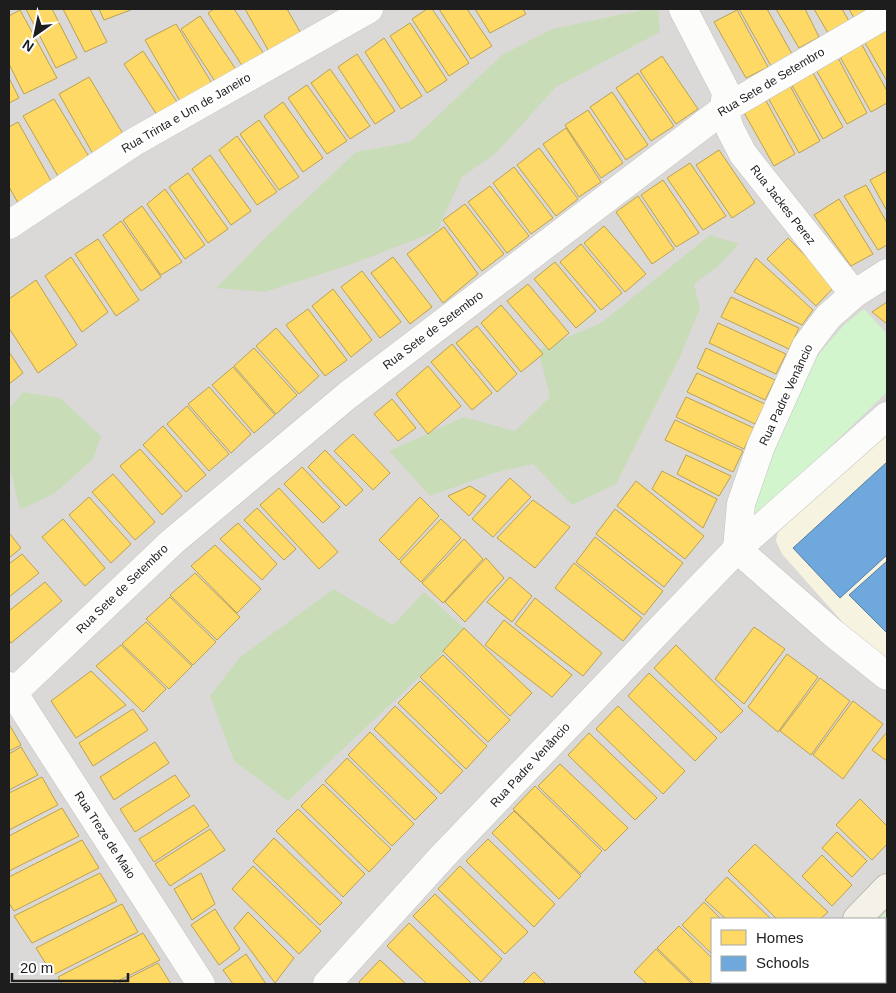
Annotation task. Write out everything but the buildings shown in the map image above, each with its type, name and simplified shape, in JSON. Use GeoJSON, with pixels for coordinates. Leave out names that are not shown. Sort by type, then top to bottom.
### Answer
{"type":"FeatureCollection","features":[{"type":"Feature","properties":{"kind":"main road"},"geometry":{"type":"LineString","coordinates":[[858,918],[887,888]]}},
{"type":"Feature","properties":{"kind":"street","name":"Rua Trinta e Um de Janeiro"},"geometry":{"type":"LineString","coordinates":[[9,225],[134,142],[368,9]]}},
{"type":"Feature","properties":{"kind":"street","name":"Rua Jackes Perez"},"geometry":{"type":"LineString","coordinates":[[683,9],[726,92],[724,109],[730,129],[743,154],[854,294]]}},
{"type":"Feature","properties":{"kind":"street","name":"Rua Sete de Setembro"},"geometry":{"type":"LineString","coordinates":[[11,689],[172,542],[348,395],[724,109],[887,14]]}},
{"type":"Feature","properties":{"kind":"street","name":"Rua Padre Venâncio"},"geometry":{"type":"LineString","coordinates":[[736,549],[744,496],[761,446],[806,346],[828,317],[854,294],[887,273]]}},
{"type":"Feature","properties":{"kind":"street","name":"Rua Padre Venâncio"},"geometry":{"type":"LineString","coordinates":[[327,984],[442,857],[736,549],[887,416]]}},
{"type":"Feature","properties":{"kind":"street"},"geometry":{"type":"LineString","coordinates":[[736,549],[833,633],[887,676]]}},
{"type":"Feature","properties":{"kind":"street","name":"Rua Treze de Maio"},"geometry":{"type":"LineString","coordinates":[[11,689],[201,984]]}},
{"type":"Feature","properties":{"kind":"shaded area"},"geometry":{"type":"Polygon","coordinates":[[[9,9],[887,9],[887,984],[9,984],[9,9]]]}},
{"type":"Feature","properties":{"kind":"shaded area"},"geometry":{"type":"Polygon","coordinates":[[[887,429],[887,660],[846,626],[782,554],[776,541],[779,526],[887,429]]]}},
{"type":"Feature","properties":{"kind":"green space"},"geometry":{"type":"Polygon","coordinates":[[[647,9],[658,9],[660,32],[556,87],[497,152],[462,177],[437,231],[352,264],[265,292],[216,288],[266,237],[356,152],[410,142],[502,55],[552,29],[647,9]]]}},
{"type":"Feature","properties":{"kind":"green space"},"geometry":{"type":"Polygon","coordinates":[[[710,235],[739,244],[718,266],[694,284],[700,308],[679,359],[616,484],[572,505],[533,464],[494,473],[430,496],[389,451],[464,417],[515,431],[550,397],[538,350],[601,323],[710,235]]]}},
{"type":"Feature","properties":{"kind":"green space"},"geometry":{"type":"Polygon","coordinates":[[[864,309],[887,334],[887,392],[755,519],[750,515],[774,442],[818,355],[845,324],[864,309]]]}},
{"type":"Feature","properties":{"kind":"green space"},"geometry":{"type":"Polygon","coordinates":[[[23,392],[60,398],[101,436],[93,459],[55,493],[20,510],[9,464],[9,409],[23,392]]]}},
{"type":"Feature","properties":{"kind":"green space"},"geometry":{"type":"Polygon","coordinates":[[[334,589],[393,625],[424,592],[464,628],[434,663],[288,801],[234,761],[210,696],[240,657],[334,589]]]}},
{"type":"Feature","properties":{"kind":"green space"},"geometry":{"type":"Polygon","coordinates":[[[887,911],[887,984],[815,984],[886,983],[886,918],[880,918],[887,911]]]}}]}
